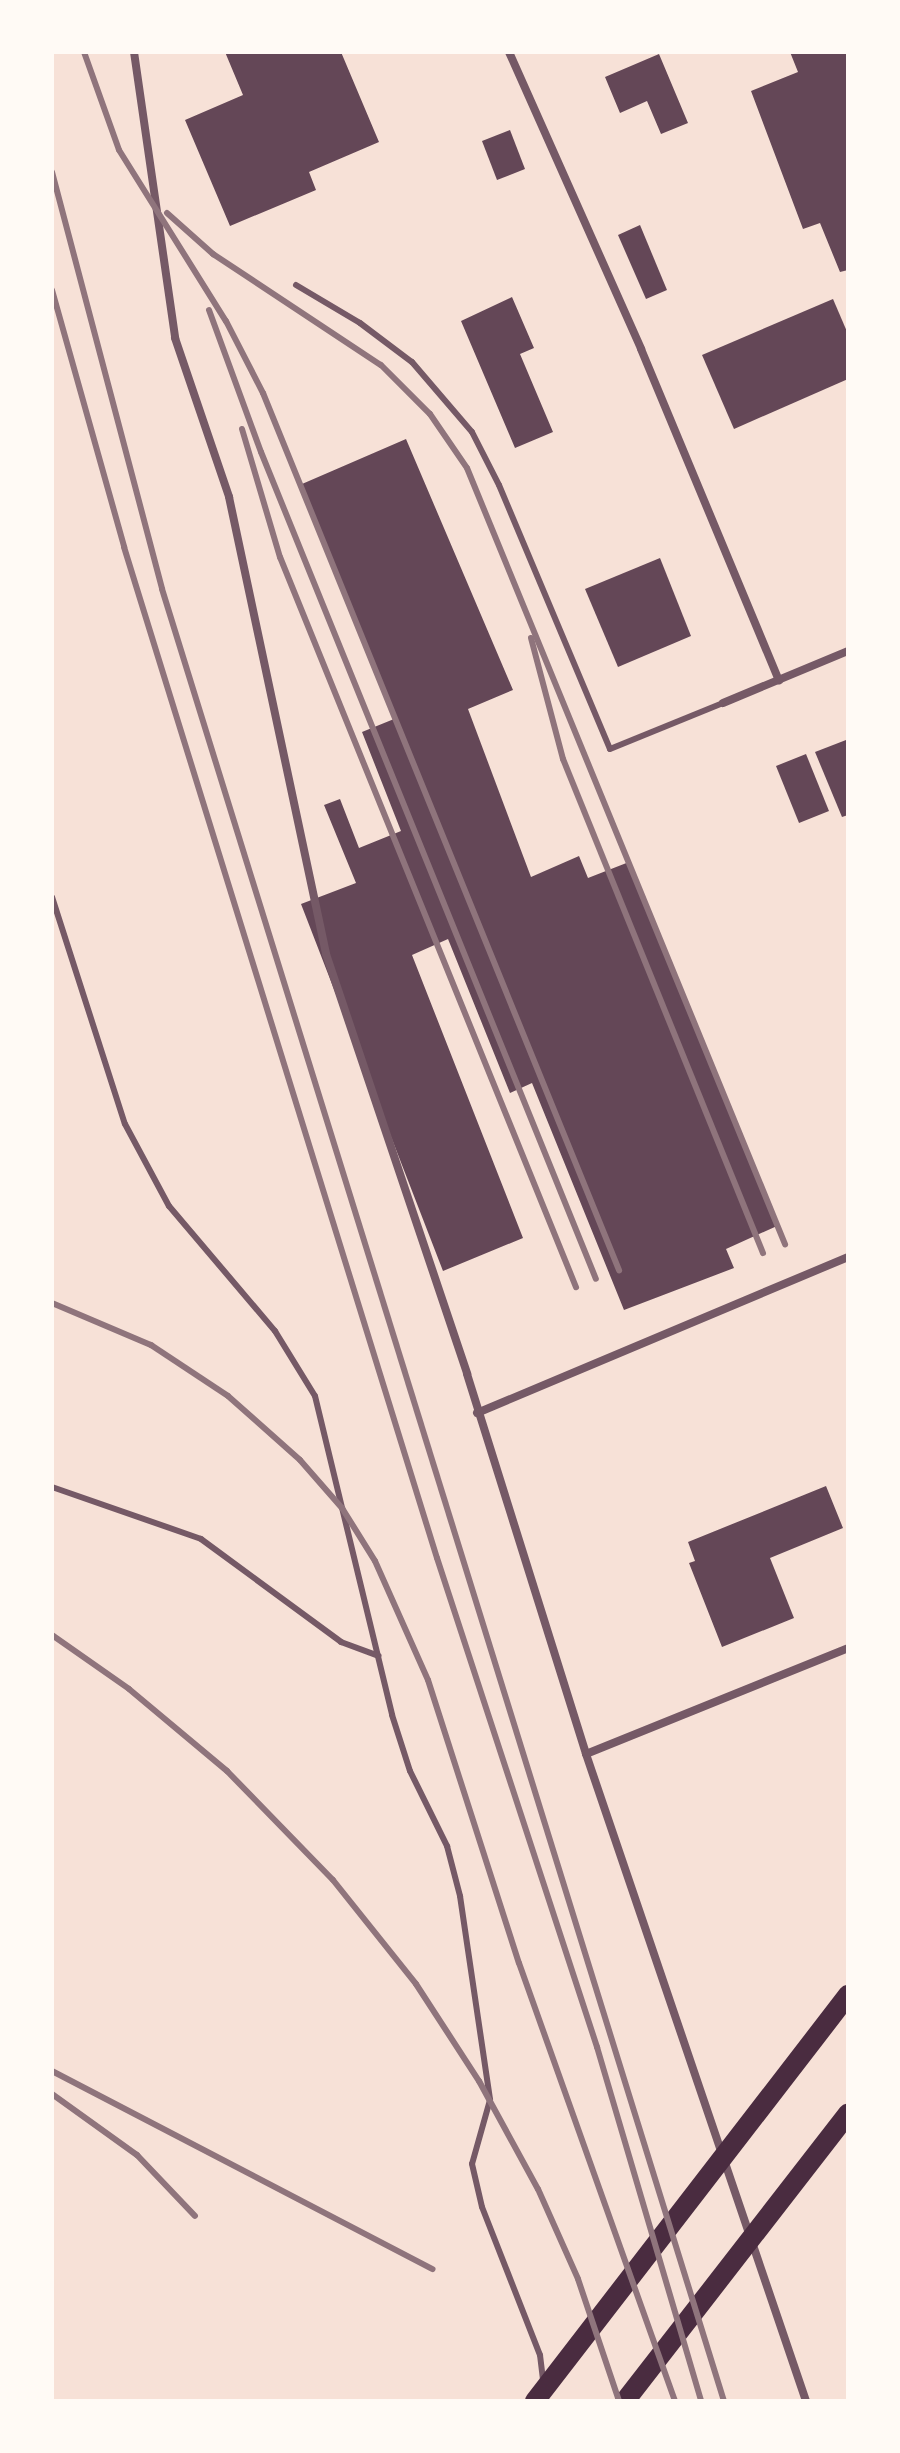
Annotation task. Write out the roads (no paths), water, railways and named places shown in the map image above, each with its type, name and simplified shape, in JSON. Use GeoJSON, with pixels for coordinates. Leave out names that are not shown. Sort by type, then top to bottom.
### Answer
{"type":"FeatureCollection","features":[{"type":"Feature","properties":{"kind":"main road"},"geometry":{"type":"LineString","coordinates":[[535,2401],[730,2154],[848,1995]]}},
{"type":"Feature","properties":{"kind":"main road"},"geometry":{"type":"LineString","coordinates":[[625,2401],[848,2113]]}},
{"type":"Feature","properties":{"kind":"street"},"geometry":{"type":"LineString","coordinates":[[134,52],[175,338],[229,497],[326,954],[586,1754],[806,2401]]}},
{"type":"Feature","properties":{"kind":"street"},"geometry":{"type":"LineString","coordinates":[[509,52],[641,349],[779,680]]}},
{"type":"Feature","properties":{"kind":"street"},"geometry":{"type":"LineString","coordinates":[[723,703],[848,651]]}},
{"type":"Feature","properties":{"kind":"street"},"geometry":{"type":"LineString","coordinates":[[477,1413],[848,1257]]}},
{"type":"Feature","properties":{"kind":"street"},"geometry":{"type":"LineString","coordinates":[[586,1754],[848,1648]]}},
{"type":"Feature","properties":{"kind":"lane"},"geometry":{"type":"LineString","coordinates":[[296,285],[360,323],[412,362],[472,432],[610,749],[723,703]]}},
{"type":"Feature","properties":{"kind":"lane"},"geometry":{"type":"LineString","coordinates":[[52,897],[125,1124],[169,1206],[275,1331],[315,1396],[410,1771],[447,1846],[460,1896],[490,2100],[472,2164],[482,2207],[540,2355],[545,2401]]}},
{"type":"Feature","properties":{"kind":"lane"},"geometry":{"type":"LineString","coordinates":[[52,937],[61,932]]}},
{"type":"Feature","properties":{"kind":"lane"},"geometry":{"type":"LineString","coordinates":[[52,1487],[201,1539],[341,1642],[379,1656]]}},
{"type":"Feature","properties":{"kind":"railway"},"geometry":{"type":"LineString","coordinates":[[84,52],[119,150],[226,321],[263,393],[619,1270]]}},
{"type":"Feature","properties":{"kind":"railway"},"geometry":{"type":"LineString","coordinates":[[52,172],[162,589],[724,2401]]}},
{"type":"Feature","properties":{"kind":"railway"},"geometry":{"type":"LineString","coordinates":[[167,213],[213,254],[381,365],[430,414],[467,468],[785,1244]]}},
{"type":"Feature","properties":{"kind":"railway"},"geometry":{"type":"LineString","coordinates":[[52,290],[124,547],[437,1558],[597,2047],[701,2401]]}},
{"type":"Feature","properties":{"kind":"railway"},"geometry":{"type":"LineString","coordinates":[[209,310],[261,452],[596,1279]]}},
{"type":"Feature","properties":{"kind":"railway"},"geometry":{"type":"LineString","coordinates":[[242,429],[280,557],[576,1287]]}},
{"type":"Feature","properties":{"kind":"railway"},"geometry":{"type":"LineString","coordinates":[[531,638],[563,759],[763,1253]]}},
{"type":"Feature","properties":{"kind":"railway"},"geometry":{"type":"LineString","coordinates":[[52,1303],[151,1345],[228,1396],[300,1460],[342,1508],[375,1561],[428,1680],[519,1963],[675,2401]]}},
{"type":"Feature","properties":{"kind":"railway"},"geometry":{"type":"LineString","coordinates":[[52,1635],[129,1689],[227,1771],[333,1880],[416,1984],[479,2081],[538,2189],[578,2279],[619,2401]]}},
{"type":"Feature","properties":{"kind":"railway"},"geometry":{"type":"LineString","coordinates":[[52,2071],[433,2269]]}},
{"type":"Feature","properties":{"kind":"railway"},"geometry":{"type":"LineString","coordinates":[[52,2094],[137,2155],[195,2216]]}}]}
